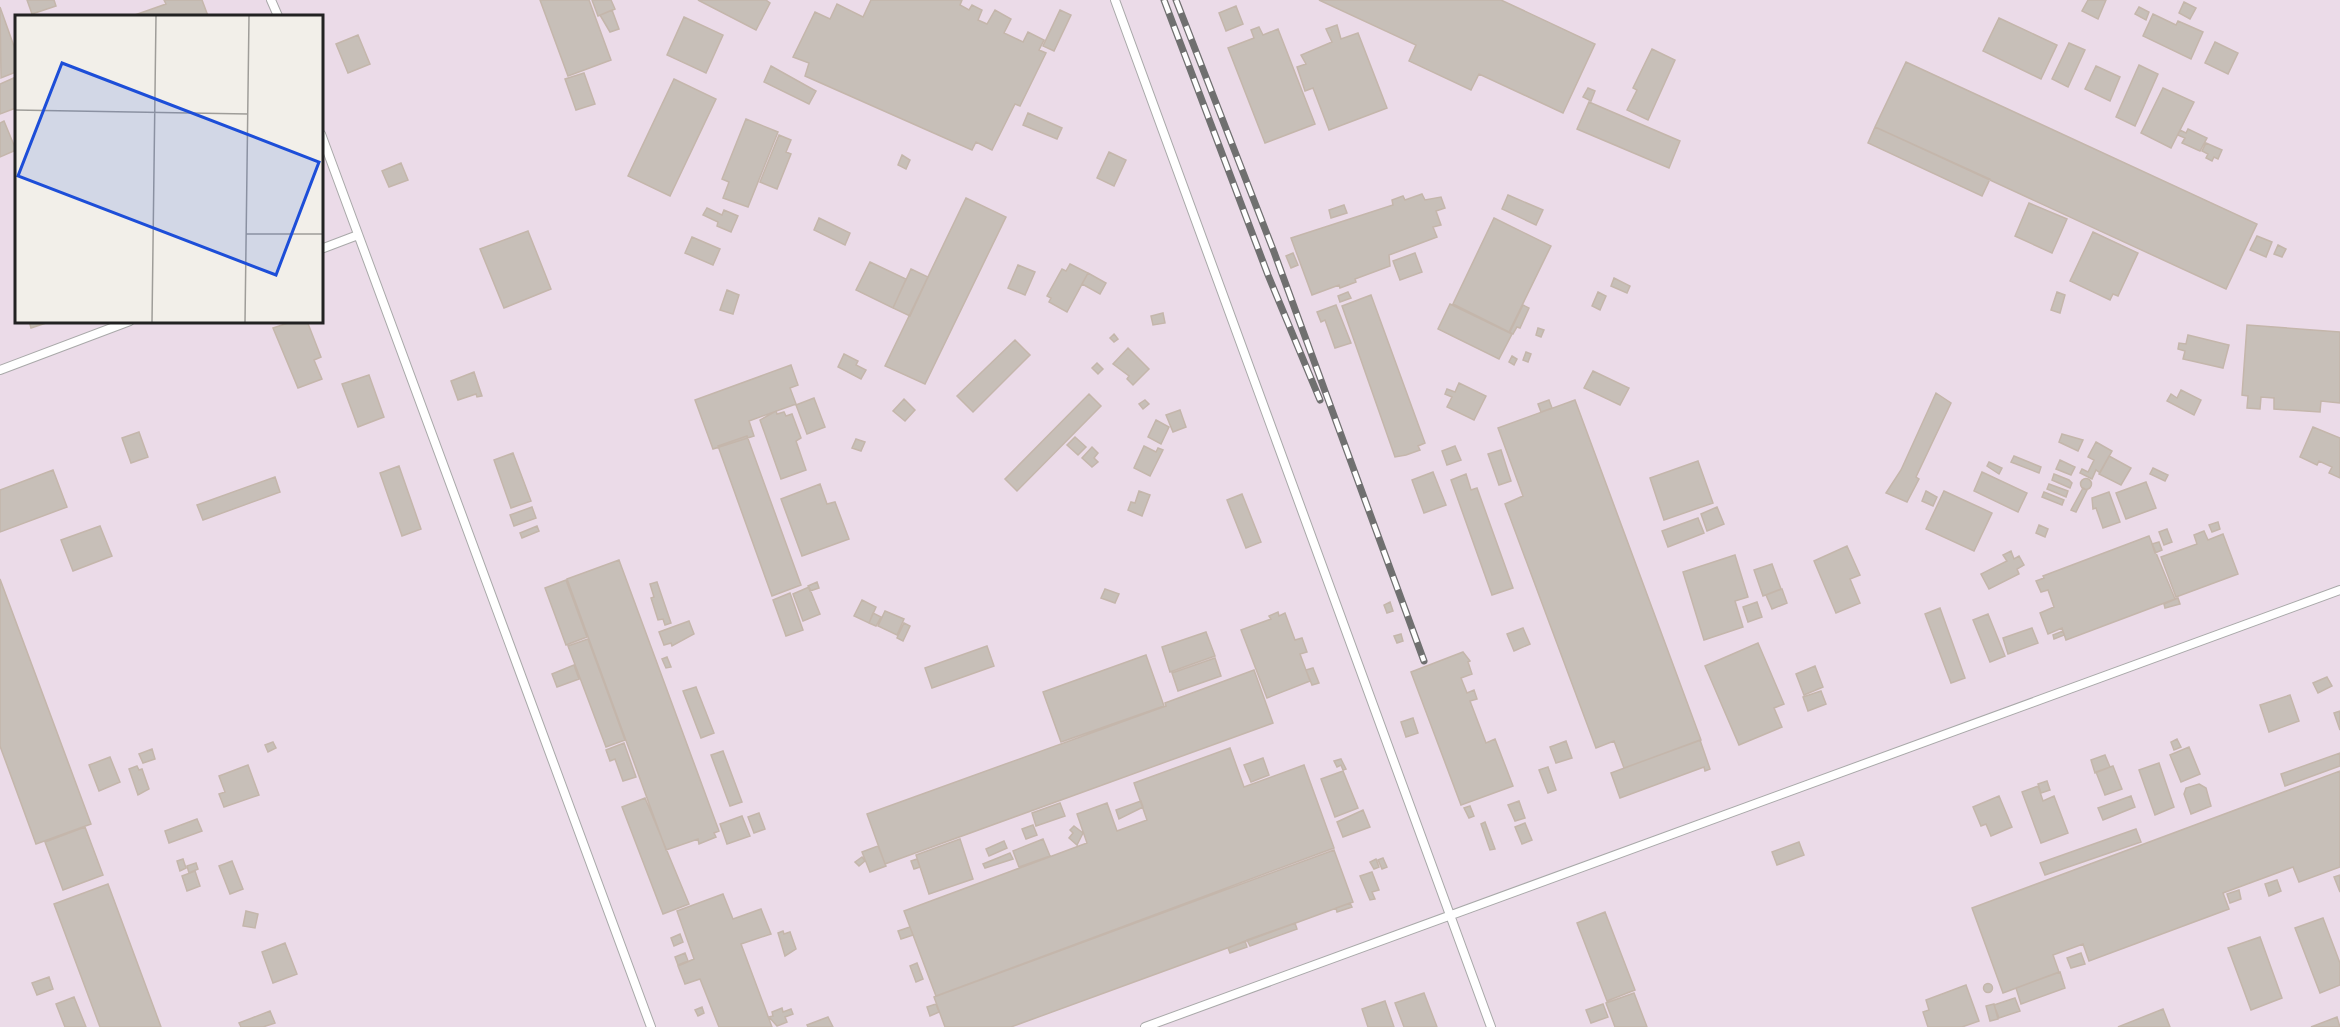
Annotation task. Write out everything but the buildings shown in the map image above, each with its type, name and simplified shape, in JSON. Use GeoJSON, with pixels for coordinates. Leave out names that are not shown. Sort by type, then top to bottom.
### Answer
{"type":"FeatureCollection","features":[{"type":"Feature","properties":{"kind":"lane"},"geometry":{"type":"LineString","coordinates":[[271,0],[278,15]]}},
{"type":"Feature","properties":{"kind":"lane"},"geometry":{"type":"LineString","coordinates":[[1115,0],[1491,1027]]}},
{"type":"Feature","properties":{"kind":"lane"},"geometry":{"type":"LineString","coordinates":[[322,137],[651,1027]]}},
{"type":"Feature","properties":{"kind":"lane"},"geometry":{"type":"LineString","coordinates":[[322,249],[358,235]]}},
{"type":"Feature","properties":{"kind":"lane"},"geometry":{"type":"LineString","coordinates":[[0,370],[127,322]]}},
{"type":"Feature","properties":{"kind":"lane"},"geometry":{"type":"LineString","coordinates":[[1145,1027],[2340,590]]}},
{"type":"Feature","properties":{"kind":"shaded area"},"geometry":{"type":"Polygon","coordinates":[[[0,0],[2340,0],[2340,1027],[0,1027],[0,0]]]}},
{"type":"Feature","properties":{"kind":"railway"},"geometry":{"type":"LineString","coordinates":[[1164,0],[1268,275],[1320,400]]}},
{"type":"Feature","properties":{"kind":"railway"},"geometry":{"type":"LineString","coordinates":[[1176,0],[1274,252],[1424,661]]}}]}
